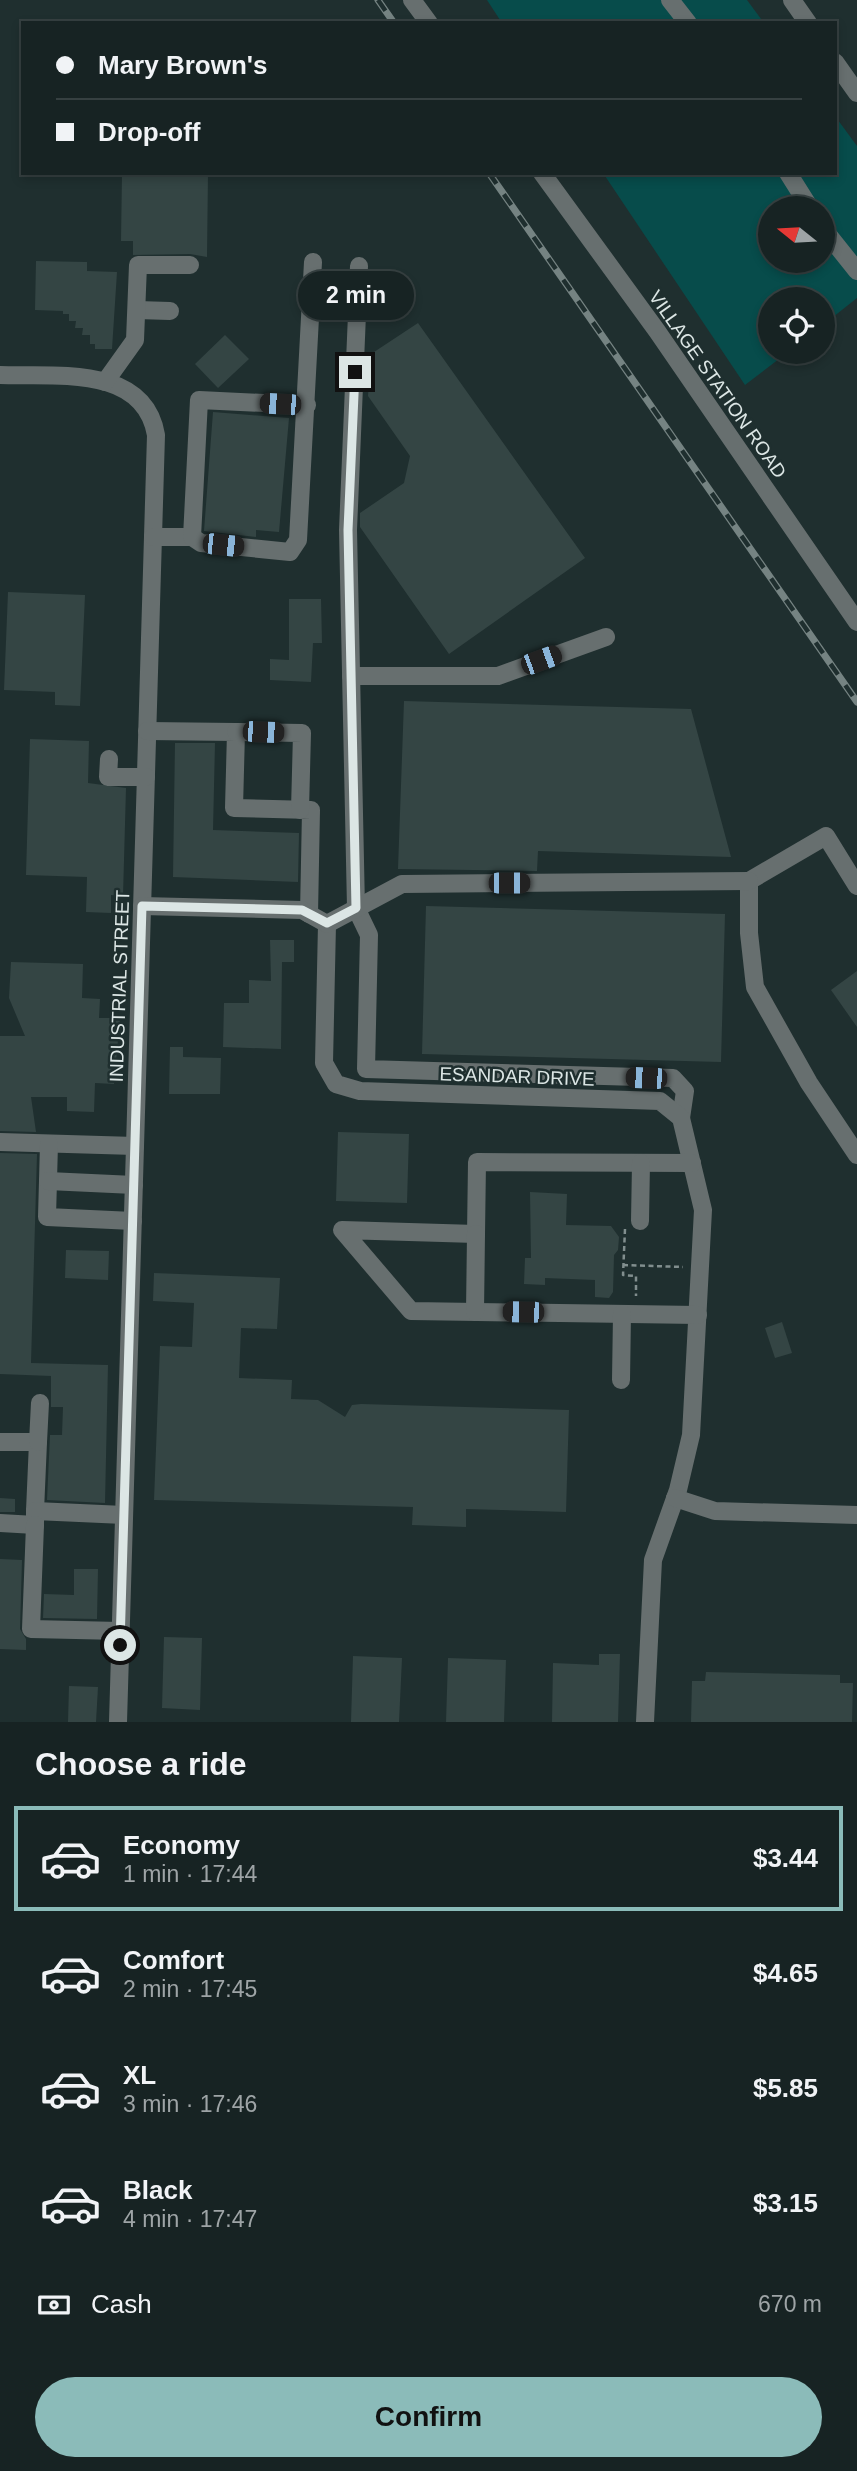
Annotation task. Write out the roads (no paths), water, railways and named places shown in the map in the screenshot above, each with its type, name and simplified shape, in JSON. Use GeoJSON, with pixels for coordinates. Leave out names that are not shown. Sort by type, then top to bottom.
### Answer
{"type":"FeatureCollection","features":[{"type":"Feature","properties":{"kind":"street"},"geometry":{"type":"LineString","coordinates":[[412,0],[428,21]]}},
{"type":"Feature","properties":{"kind":"street"},"geometry":{"type":"LineString","coordinates":[[670,0],[686,21]]}},
{"type":"Feature","properties":{"kind":"street"},"geometry":{"type":"LineString","coordinates":[[792,0],[806,21]]}},
{"type":"Feature","properties":{"kind":"street"},"geometry":{"type":"LineString","coordinates":[[837,65],[857,93]]}},
{"type":"Feature","properties":{"kind":"street","name":"VILLAGE STATION ROAD"},"geometry":{"type":"LineString","coordinates":[[543,175],[657,331],[857,622]]}},
{"type":"Feature","properties":{"kind":"street"},"geometry":{"type":"LineString","coordinates":[[789,175],[802,196]]}},
{"type":"Feature","properties":{"kind":"street"},"geometry":{"type":"LineString","coordinates":[[835,243],[857,271]]}},
{"type":"Feature","properties":{"kind":"street"},"geometry":{"type":"LineString","coordinates":[[153,537],[192,537],[201,543],[290,552],[298,540],[313,262]]}},
{"type":"Feature","properties":{"kind":"street"},"geometry":{"type":"LineString","coordinates":[[105,382],[135,340],[138,265],[190,265]]}},
{"type":"Feature","properties":{"kind":"street"},"geometry":{"type":"LineString","coordinates":[[359,266],[348,530],[356,908],[369,935],[366,1069],[673,1079],[685,1091],[681,1118],[703,1210],[691,1435],[675,1498],[653,1560],[645,1722]]}},
{"type":"Feature","properties":{"kind":"street"},"geometry":{"type":"LineString","coordinates":[[137,310],[170,311]]}},
{"type":"Feature","properties":{"kind":"street","name":"INDUSTRIAL STREET"},"geometry":{"type":"LineString","coordinates":[[0,375],[105,382],[137,397],[154,424],[148,731],[118,1722]]}},
{"type":"Feature","properties":{"kind":"street"},"geometry":{"type":"LineString","coordinates":[[192,537],[199,400],[307,405]]}},
{"type":"Feature","properties":{"kind":"street"},"geometry":{"type":"LineString","coordinates":[[351,676],[498,676],[606,637]]}},
{"type":"Feature","properties":{"kind":"street"},"geometry":{"type":"LineString","coordinates":[[148,731],[302,733],[300,810]]}},
{"type":"Feature","properties":{"kind":"street"},"geometry":{"type":"LineString","coordinates":[[236,732],[234,808],[311,810],[309,914]]}},
{"type":"Feature","properties":{"kind":"street"},"geometry":{"type":"LineString","coordinates":[[109,759],[108,777],[146,777]]}},
{"type":"Feature","properties":{"kind":"street"},"geometry":{"type":"LineString","coordinates":[[142,906],[302,910],[327,923],[402,884],[748,881],[826,836],[857,886]]}},
{"type":"Feature","properties":{"kind":"street"},"geometry":{"type":"LineString","coordinates":[[748,881],[749,933],[755,987],[809,1083],[857,1155]]}},
{"type":"Feature","properties":{"kind":"street","name":"ESANDAR DRIVE"},"geometry":{"type":"LineString","coordinates":[[327,923],[324,1063],[336,1084],[360,1091],[660,1101],[681,1118]]}},
{"type":"Feature","properties":{"kind":"street"},"geometry":{"type":"LineString","coordinates":[[0,1142],[135,1146]]}},
{"type":"Feature","properties":{"kind":"street"},"geometry":{"type":"LineString","coordinates":[[49,1144],[47,1217],[133,1222]]}},
{"type":"Feature","properties":{"kind":"street"},"geometry":{"type":"LineString","coordinates":[[475,1312],[477,1162],[692,1163]]}},
{"type":"Feature","properties":{"kind":"street"},"geometry":{"type":"LineString","coordinates":[[632,1224],[641,1163]]}},
{"type":"Feature","properties":{"kind":"street"},"geometry":{"type":"LineString","coordinates":[[48,1181],[134,1185]]}},
{"type":"Feature","properties":{"kind":"street"},"geometry":{"type":"LineString","coordinates":[[476,1234],[342,1230],[411,1311],[698,1315]]}},
{"type":"Feature","properties":{"kind":"street"},"geometry":{"type":"LineString","coordinates":[[621,1380],[622,1314]]}},
{"type":"Feature","properties":{"kind":"street"},"geometry":{"type":"LineString","coordinates":[[40,1403],[32,1629],[120,1631]]}},
{"type":"Feature","properties":{"kind":"street"},"geometry":{"type":"LineString","coordinates":[[0,1442],[38,1442]]}},
{"type":"Feature","properties":{"kind":"street"},"geometry":{"type":"LineString","coordinates":[[675,1498],[715,1511],[857,1515]]}},
{"type":"Feature","properties":{"kind":"street"},"geometry":{"type":"LineString","coordinates":[[0,1523],[35,1518],[124,1515]]}},
{"type":"Feature","properties":{"kind":"railway"},"geometry":{"type":"LineString","coordinates":[[378,0],[393,21]]}},
{"type":"Feature","properties":{"kind":"railway"},"geometry":{"type":"LineString","coordinates":[[490,175],[857,702]]}}]}
